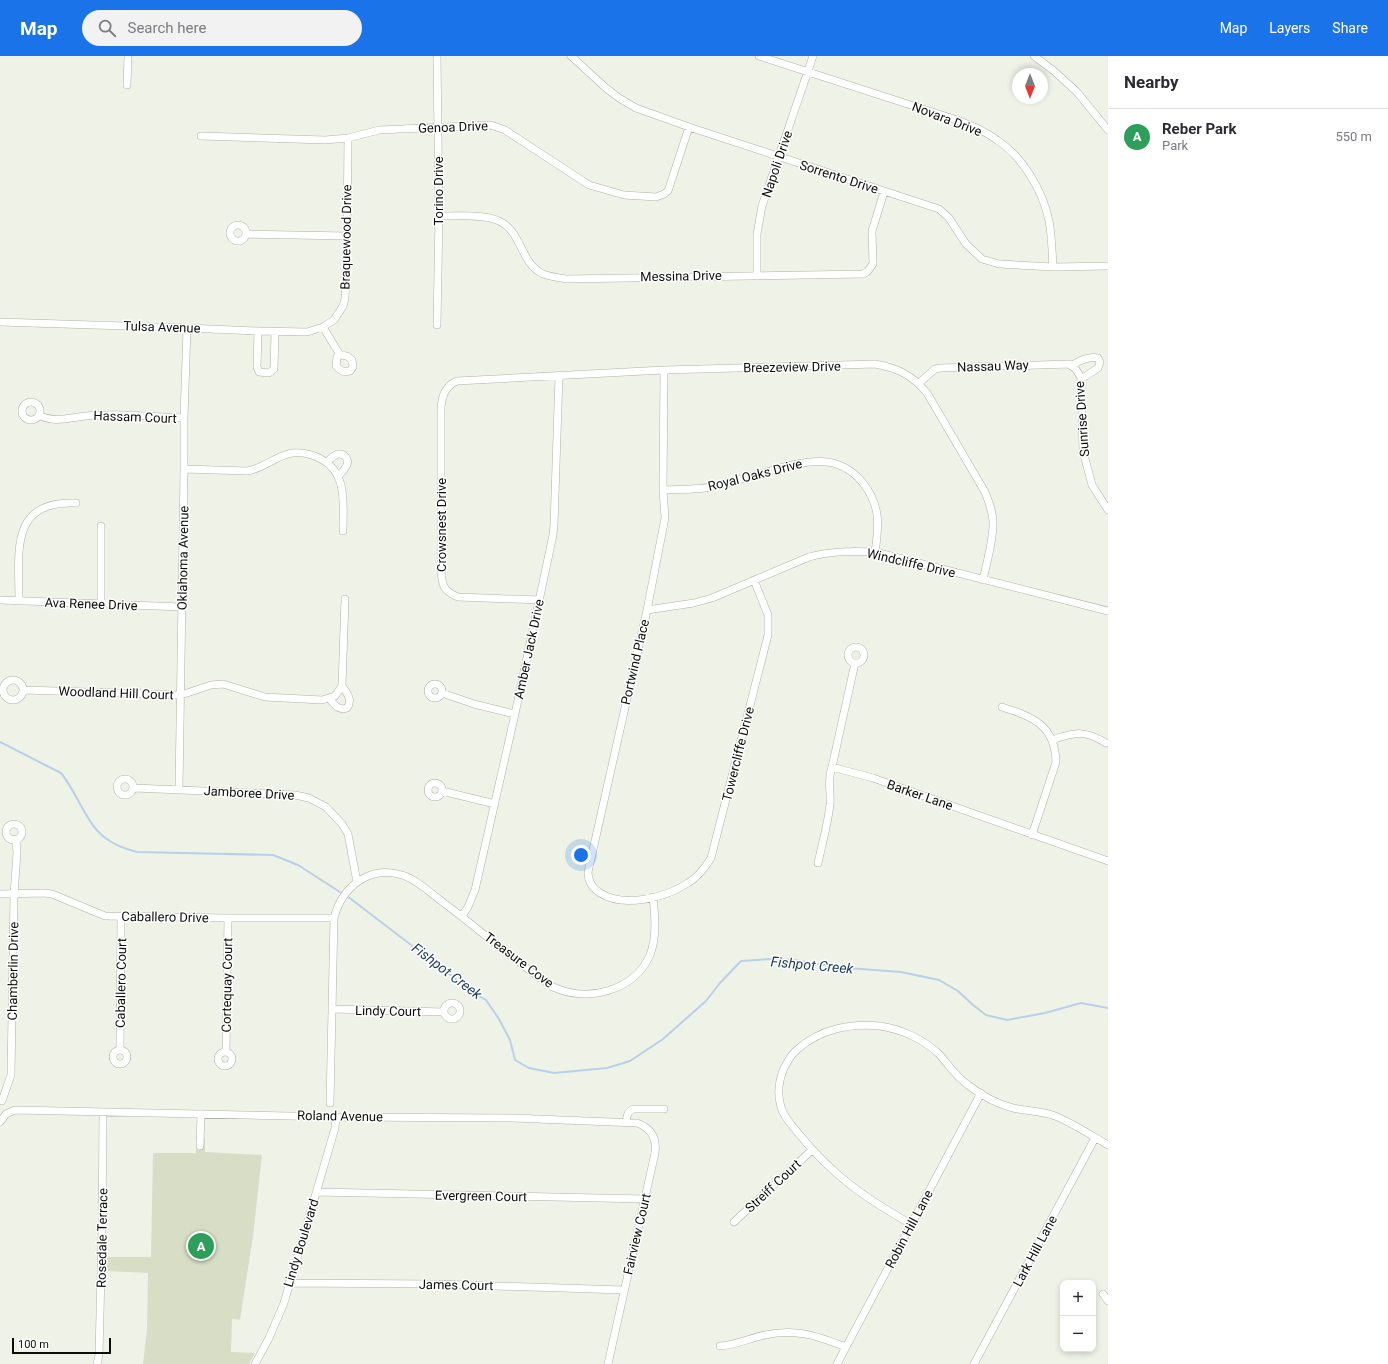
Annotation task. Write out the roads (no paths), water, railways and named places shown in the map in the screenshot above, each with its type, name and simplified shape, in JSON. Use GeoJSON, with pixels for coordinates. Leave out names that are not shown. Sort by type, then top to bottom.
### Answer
{"type":"FeatureCollection","features":[{"type":"Feature","properties":{"kind":"street"},"geometry":{"type":"LineString","coordinates":[[127,85],[128,56]]}},
{"type":"Feature","properties":{"kind":"street","name":"Torino Drive"},"geometry":{"type":"LineString","coordinates":[[437,56],[439,216],[437,326]]}},
{"type":"Feature","properties":{"kind":"street","name":"Sorrento Drive"},"geometry":{"type":"LineString","coordinates":[[571,56],[606,88],[636,108],[689,127],[939,209],[949,218],[966,244],[982,259],[999,264],[1053,267],[1108,266]]}},
{"type":"Feature","properties":{"kind":"street","name":"Novara Drive"},"geometry":{"type":"LineString","coordinates":[[759,56],[957,120],[978,128],[1007,148],[1030,176],[1045,209],[1051,235],[1053,267]]}},
{"type":"Feature","properties":{"kind":"street","name":"Napoli Drive"},"geometry":{"type":"LineString","coordinates":[[757,275],[758,225],[762,206],[813,56]]}},
{"type":"Feature","properties":{"kind":"street"},"geometry":{"type":"LineString","coordinates":[[1034,56],[1077,92],[1108,130]]}},
{"type":"Feature","properties":{"kind":"street","name":"Genoa Drive"},"geometry":{"type":"LineString","coordinates":[[200,136],[325,140],[348,138],[379,130],[491,125],[505,130],[589,185],[624,195],[656,197],[664,194],[670,186],[689,127]]}},
{"type":"Feature","properties":{"kind":"street","name":"Braquewood Drive"},"geometry":{"type":"LineString","coordinates":[[324,327],[334,320],[343,306],[345,299],[348,138]]}},
{"type":"Feature","properties":{"kind":"street","name":"Messina Drive"},"geometry":{"type":"LineString","coordinates":[[439,216],[489,218],[503,222],[513,231],[525,257],[532,265],[544,274],[559,278],[863,274],[867,272],[873,264],[872,231],[884,192]]}},
{"type":"Feature","properties":{"kind":"street"},"geometry":{"type":"LineString","coordinates":[[247,234],[347,236]]}},
{"type":"Feature","properties":{"kind":"street","name":"Tulsa Avenue"},"geometry":{"type":"LineString","coordinates":[[0,322],[275,332],[307,332],[324,327]]}},
{"type":"Feature","properties":{"kind":"street"},"geometry":{"type":"LineString","coordinates":[[324,327],[340,356]]}},
{"type":"Feature","properties":{"kind":"street","name":"Oklahoma Avenue"},"geometry":{"type":"LineString","coordinates":[[179,789],[184,418],[187,328]]}},
{"type":"Feature","properties":{"kind":"street"},"geometry":{"type":"LineString","coordinates":[[258,331],[257,367],[259,372],[269,374],[274,369],[275,332]]}},
{"type":"Feature","properties":{"kind":"street"},"geometry":{"type":"LineString","coordinates":[[1071,366],[1092,356],[1098,358],[1100,362],[1098,368],[1081,380]]}},
{"type":"Feature","properties":{"kind":"street","name":"Breezeview Drive"},"geometry":{"type":"LineString","coordinates":[[446,388],[451,384],[464,380],[664,370],[875,364],[894,369],[904,373],[919,383],[985,492],[993,523],[983,580]]}},
{"type":"Feature","properties":{"kind":"street","name":"Nassau Way"},"geometry":{"type":"LineString","coordinates":[[919,383],[930,373],[940,368],[1069,364],[1078,370]]}},
{"type":"Feature","properties":{"kind":"street","name":"Portwind Place"},"geometry":{"type":"LineString","coordinates":[[653,897],[631,901],[616,900],[603,894],[592,885],[588,877],[588,872],[647,610],[665,518],[663,490],[664,370]]}},
{"type":"Feature","properties":{"kind":"street","name":"Sunrise Drive"},"geometry":{"type":"LineString","coordinates":[[1078,370],[1081,380],[1083,451],[1092,486],[1108,510]]}},
{"type":"Feature","properties":{"kind":"street","name":"Amber Jack Drive"},"geometry":{"type":"LineString","coordinates":[[462,916],[468,907],[475,890],[515,714],[554,525],[558,376]]}},
{"type":"Feature","properties":{"kind":"street","name":"Crowsnest Drive"},"geometry":{"type":"LineString","coordinates":[[446,388],[443,395],[441,408],[441,570],[444,587],[447,592],[458,597],[539,600]]}},
{"type":"Feature","properties":{"kind":"street","name":"Hassam Court"},"geometry":{"type":"LineString","coordinates":[[39,416],[45,419],[59,419],[95,414],[184,418]]}},
{"type":"Feature","properties":{"kind":"street"},"geometry":{"type":"LineString","coordinates":[[184,469],[247,471],[254,470],[279,457],[292,453],[314,455],[327,462],[338,476],[343,489],[343,531]]}},
{"type":"Feature","properties":{"kind":"street"},"geometry":{"type":"LineString","coordinates":[[327,462],[337,454],[341,454],[346,457],[348,462],[347,466],[338,476]]}},
{"type":"Feature","properties":{"kind":"street","name":"Royal Oaks Drive"},"geometry":{"type":"LineString","coordinates":[[663,490],[711,487],[804,462],[829,462],[853,474],[860,480],[871,495],[878,516],[875,552]]}},
{"type":"Feature","properties":{"kind":"street"},"geometry":{"type":"LineString","coordinates":[[19,601],[19,543],[25,524],[38,511],[46,506],[59,503],[76,503]]}},
{"type":"Feature","properties":{"kind":"street"},"geometry":{"type":"LineString","coordinates":[[100,604],[101,526]]}},
{"type":"Feature","properties":{"kind":"street","name":"Windcliffe Drive"},"geometry":{"type":"LineString","coordinates":[[647,610],[704,601],[809,557],[819,554],[846,551],[875,552],[1108,611]]}},
{"type":"Feature","properties":{"kind":"street","name":"Towercliffe Drive"},"geometry":{"type":"LineString","coordinates":[[653,897],[666,894],[689,883],[705,868],[711,858],[768,635],[768,615],[754,580]]}},
{"type":"Feature","properties":{"kind":"street"},"geometry":{"type":"LineString","coordinates":[[342,686],[334,696],[329,698],[338,708],[342,709],[347,708],[350,702],[350,699],[342,686],[345,599]]}},
{"type":"Feature","properties":{"kind":"street","name":"Ava Renee Drive"},"geometry":{"type":"LineString","coordinates":[[0,600],[182,608]]}},
{"type":"Feature","properties":{"kind":"street"},"geometry":{"type":"LineString","coordinates":[[818,863],[829,808],[829,781],[855,663]]}},
{"type":"Feature","properties":{"kind":"street","name":"Woodland Hill Court"},"geometry":{"type":"LineString","coordinates":[[24,690],[181,695],[211,685],[223,684],[265,697],[322,700],[329,698]]}},
{"type":"Feature","properties":{"kind":"street"},"geometry":{"type":"LineString","coordinates":[[442,693],[474,704],[515,714]]}},
{"type":"Feature","properties":{"kind":"street"},"geometry":{"type":"LineString","coordinates":[[1002,706],[1029,716],[1037,721],[1046,729],[1056,751],[1056,762],[1032,835]]}},
{"type":"Feature","properties":{"kind":"street"},"geometry":{"type":"LineString","coordinates":[[1052,740],[1079,733],[1094,735],[1106,743]]}},
{"type":"Feature","properties":{"kind":"street","name":"Barker Lane"},"geometry":{"type":"LineString","coordinates":[[832,767],[873,778],[1108,861]]}},
{"type":"Feature","properties":{"kind":"street","name":"Jamboree Drive"},"geometry":{"type":"LineString","coordinates":[[134,788],[302,795],[326,807],[342,824],[348,834],[357,882]]}},
{"type":"Feature","properties":{"kind":"street"},"geometry":{"type":"LineString","coordinates":[[442,791],[495,804]]}},
{"type":"Feature","properties":{"kind":"street","name":"Chamberlin Drive"},"geometry":{"type":"LineString","coordinates":[[2,1101],[11,1075],[14,894],[17,853],[16,839]]}},
{"type":"Feature","properties":{"kind":"street","name":"Treasure Cove"},"geometry":{"type":"LineString","coordinates":[[357,882],[365,876],[381,873],[396,874],[412,879],[553,987],[575,994],[594,994],[617,988],[636,975],[650,954],[655,929],[653,897]]}},
{"type":"Feature","properties":{"kind":"street"},"geometry":{"type":"LineString","coordinates":[[330,1103],[334,918],[336,910],[357,882]]}},
{"type":"Feature","properties":{"kind":"street","name":"Caballero Drive"},"geometry":{"type":"LineString","coordinates":[[0,894],[52,894],[105,916],[334,918]]}},
{"type":"Feature","properties":{"kind":"street","name":"Caballero Court"},"geometry":{"type":"LineString","coordinates":[[120,1050],[122,917]]}},
{"type":"Feature","properties":{"kind":"street","name":"Cortequay Court"},"geometry":{"type":"LineString","coordinates":[[226,1052],[228,918]]}},
{"type":"Feature","properties":{"kind":"street","name":"Lindy Court"},"geometry":{"type":"LineString","coordinates":[[332,1009],[444,1012]]}},
{"type":"Feature","properties":{"kind":"street"},"geometry":{"type":"LineString","coordinates":[[911,1224],[870,1200],[833,1171],[812,1150],[787,1121],[778,1098],[781,1075],[792,1054],[815,1037],[854,1025],[882,1026],[910,1035],[926,1043],[939,1054],[966,1084],[981,1094],[1002,1105],[1041,1112],[1056,1117],[1108,1145]]}},
{"type":"Feature","properties":{"kind":"street","name":"Robin Hill Lane"},"geometry":{"type":"LineString","coordinates":[[837,1364],[981,1094]]}},
{"type":"Feature","properties":{"kind":"street"},"geometry":{"type":"LineString","coordinates":[[626,1123],[629,1111],[633,1109],[664,1109]]}},
{"type":"Feature","properties":{"kind":"street","name":"Roland Avenue"},"geometry":{"type":"LineString","coordinates":[[0,1122],[6,1114],[15,1110],[336,1117],[512,1118],[626,1123]]}},
{"type":"Feature","properties":{"kind":"street","name":"Rosedale Terrace"},"geometry":{"type":"LineString","coordinates":[[97,1364],[99,1355],[102,1231],[103,1113]]}},
{"type":"Feature","properties":{"kind":"street"},"geometry":{"type":"LineString","coordinates":[[200,1146],[201,1114]]}},
{"type":"Feature","properties":{"kind":"street","name":"Lindy Boulevard"},"geometry":{"type":"LineString","coordinates":[[255,1364],[284,1302],[335,1128],[336,1117]]}},
{"type":"Feature","properties":{"kind":"street","name":"Fairview Court"},"geometry":{"type":"LineString","coordinates":[[608,1364],[655,1153],[655,1139],[648,1128],[637,1123],[626,1123]]}},
{"type":"Feature","properties":{"kind":"street","name":"Lark Hill Lane"},"geometry":{"type":"LineString","coordinates":[[974,1364],[1095,1138]]}},
{"type":"Feature","properties":{"kind":"street","name":"Streiff Court"},"geometry":{"type":"LineString","coordinates":[[734,1222],[812,1150]]}},
{"type":"Feature","properties":{"kind":"street","name":"Evergreen Court"},"geometry":{"type":"LineString","coordinates":[[317,1192],[645,1199]]}},
{"type":"Feature","properties":{"kind":"street","name":"James Court"},"geometry":{"type":"LineString","coordinates":[[289,1283],[435,1284],[624,1290]]}},
{"type":"Feature","properties":{"kind":"street"},"geometry":{"type":"LineString","coordinates":[[1103,1294],[1108,1301]]}},
{"type":"Feature","properties":{"kind":"street"},"geometry":{"type":"LineString","coordinates":[[720,1346],[730,1346],[765,1335],[799,1333],[814,1335],[846,1347]]}},
{"type":"Feature","properties":{"kind":"waterway","name":"Fishpot Creek"},"geometry":{"type":"LineString","coordinates":[[0,742],[61,773],[72,789],[86,815],[98,831],[108,840],[128,850],[137,852],[273,855],[298,865],[343,894]]}},
{"type":"Feature","properties":{"kind":"waterway","name":"Fishpot Creek"},"geometry":{"type":"LineString","coordinates":[[347,896],[474,993],[486,1000],[499,1019],[510,1040],[515,1060],[529,1068],[554,1073],[607,1068],[630,1061],[663,1039],[706,1001],[720,983],[741,961],[771,959],[795,960],[835,967],[901,972],[939,980],[958,991],[986,1015],[1007,1020],[1045,1013],[1081,1003],[1108,1008]]}},
{"type":"Feature","properties":{"kind":"place","name":"Reber Park"},"geometry":{"type":"Point","coordinates":[201,1246]}}]}
